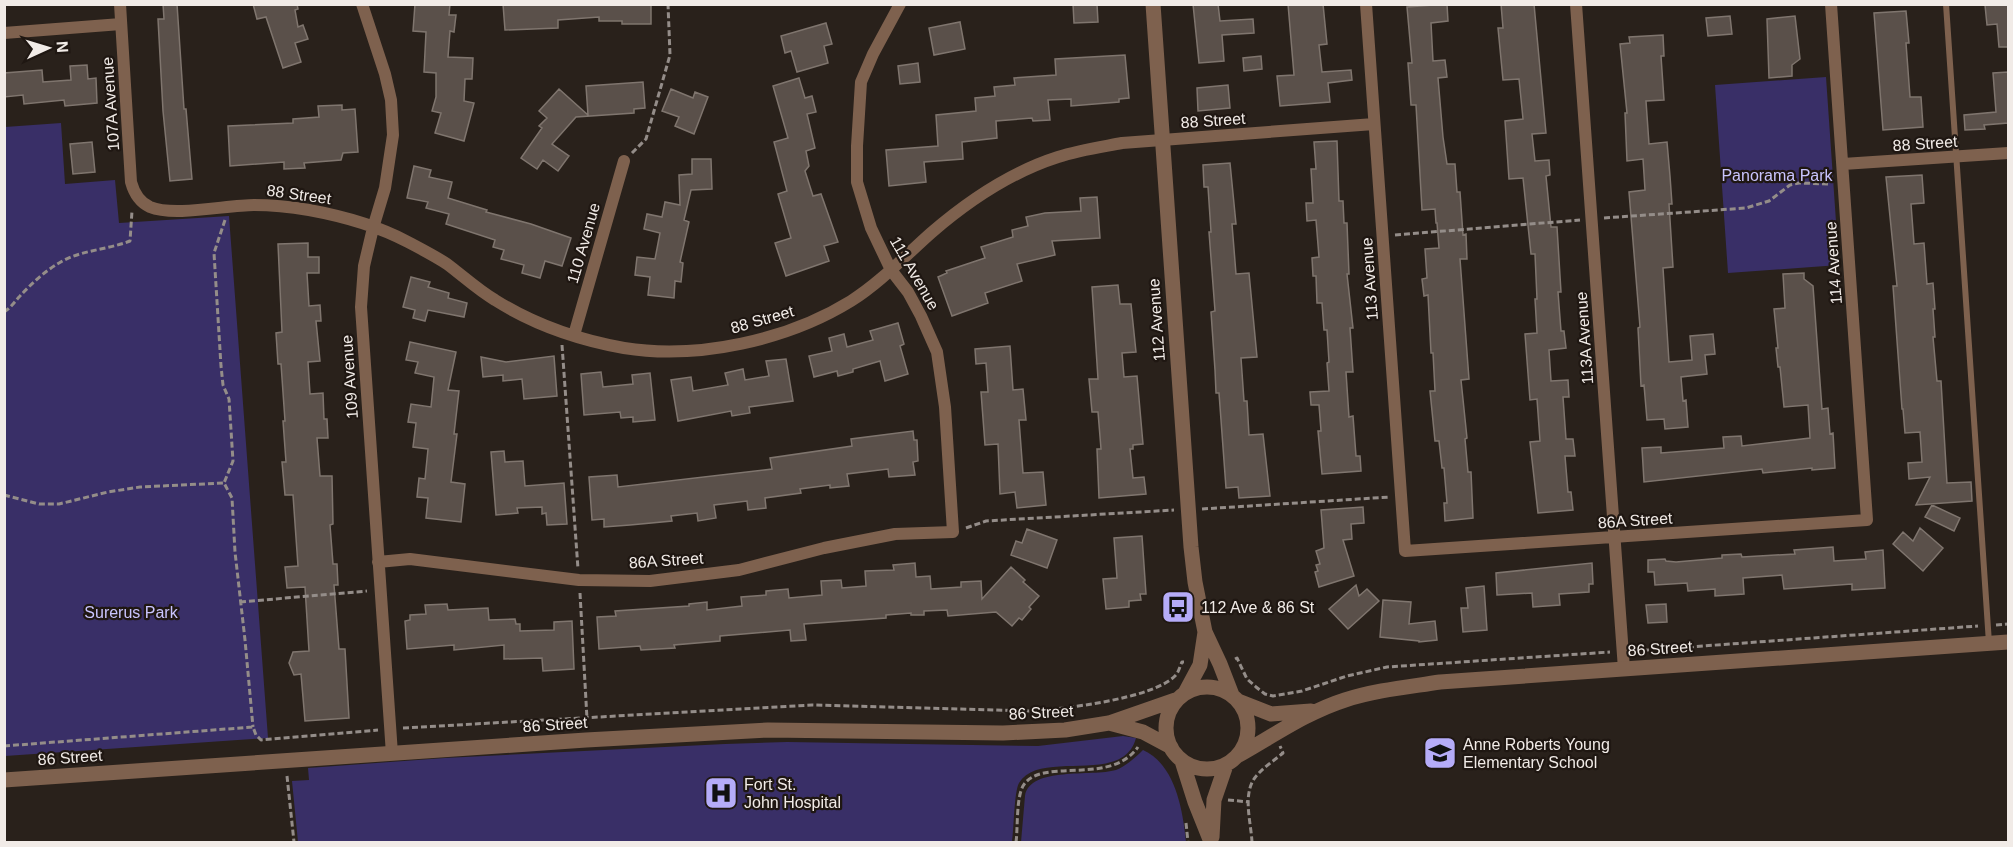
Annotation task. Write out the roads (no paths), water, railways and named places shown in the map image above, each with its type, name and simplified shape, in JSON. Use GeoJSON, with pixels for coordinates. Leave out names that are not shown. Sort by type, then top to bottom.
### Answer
{"type":"FeatureCollection","features":[{"type":"Feature","properties":{"kind":"street","name":"107A Avenue"},"geometry":{"type":"LineString","coordinates":[[120,4],[131,182],[140,200]]}},
{"type":"Feature","properties":{"kind":"street","name":"109 Avenue"},"geometry":{"type":"LineString","coordinates":[[362,4],[385,74],[391,100],[393,135],[385,188],[364,266],[361,307],[392,754]]}},
{"type":"Feature","properties":{"kind":"street","name":"111 Avenue"},"geometry":{"type":"LineString","coordinates":[[900,4],[861,82],[857,182],[871,228],[891,270],[908,292],[921,316],[937,352],[945,407],[953,532]]}},
{"type":"Feature","properties":{"kind":"street","name":"112 Avenue"},"geometry":{"type":"LineString","coordinates":[[1153,4],[1195,582],[1205,632],[1235,698]]}},
{"type":"Feature","properties":{"kind":"street","name":"113 Avenue"},"geometry":{"type":"LineString","coordinates":[[1366,4],[1405,551]]}},
{"type":"Feature","properties":{"kind":"street","name":"113A Avenue"},"geometry":{"type":"LineString","coordinates":[[1576,4],[1624,669]]}},
{"type":"Feature","properties":{"kind":"street","name":"114 Avenue"},"geometry":{"type":"LineString","coordinates":[[1831,4],[1867,520]]}},
{"type":"Feature","properties":{"kind":"street"},"geometry":{"type":"LineString","coordinates":[[4,33],[121,24]]}},
{"type":"Feature","properties":{"kind":"street","name":"88 Street"},"geometry":{"type":"LineString","coordinates":[[140,200],[151,207],[176,210],[254,205],[298,209],[336,216],[406,241],[446,264],[481,291],[514,311],[561,331],[624,348],[709,349],[802,325],[853,300],[965,205],[1028,169],[1057,157],[1090,148],[1122,143],[1374,124]]}},
{"type":"Feature","properties":{"kind":"street","name":"88 Street"},"geometry":{"type":"LineString","coordinates":[[1843,164],[2008,153]]}},
{"type":"Feature","properties":{"kind":"street","name":"110 Avenue"},"geometry":{"type":"LineString","coordinates":[[574,335],[624,161]]}},
{"type":"Feature","properties":{"kind":"street","name":"86A Street"},"geometry":{"type":"LineString","coordinates":[[1405,551],[1867,520]]}},
{"type":"Feature","properties":{"kind":"street","name":"86A Street"},"geometry":{"type":"LineString","coordinates":[[378,562],[410,559],[579,580],[650,581],[739,570],[824,548],[895,534],[953,532]]}},
{"type":"Feature","properties":{"kind":"street","name":"112 Avenue"},"geometry":{"type":"LineString","coordinates":[[1180,697],[1200,665],[1205,632]]}},
{"type":"Feature","properties":{"kind":"street","name":"86 Street"},"geometry":{"type":"LineString","coordinates":[[1232,760],[1317,711],[1345,700],[1394,688],[1440,682],[2008,642]]}},
{"type":"Feature","properties":{"kind":"street"},"geometry":{"type":"LineString","coordinates":[[1209,687],[1220,689],[1235,698],[1245,714],[1247,728],[1246,741],[1232,760],[1214,800],[1212,843],[1182,761],[1171,747],[1166,722],[1168,710],[1180,697],[1209,687]]}},
{"type":"Feature","properties":{"kind":"street","name":"86 Street"},"geometry":{"type":"LineString","coordinates":[[4,780],[586,740],[768,730],[1036,732],[1065,730],[1109,723],[1180,697]]}},
{"type":"Feature","properties":{"kind":"street","name":"86 Street"},"geometry":{"type":"LineString","coordinates":[[1235,698],[1271,714],[1317,711]]}},
{"type":"Feature","properties":{"kind":"street","name":"86 Street"},"geometry":{"type":"LineString","coordinates":[[1109,723],[1143,732],[1171,747]]}},
{"type":"Feature","properties":{"kind":"street"},"geometry":{"type":"LineString","coordinates":[[1182,761],[1194,767],[1206,768],[1232,760]]}},
{"type":"Feature","properties":{"kind":"lane"},"geometry":{"type":"LineString","coordinates":[[1946,4],[1989,644]]}},
{"type":"Feature","properties":{"kind":"place","name":"112 Ave & 86 St"},"geometry":{"type":"Point","coordinates":[1178,607]}},
{"type":"Feature","properties":{"kind":"place","name":"Anne Roberts Young Elementary School"},"geometry":{"type":"Point","coordinates":[1440,753]}},
{"type":"Feature","properties":{"kind":"place","name":"Fort St. John Hospital"},"geometry":{"type":"Point","coordinates":[721,793]}},
{"type":"Feature","properties":{"kind":"park label","name":"Panorama Park"},"geometry":{"type":"Point","coordinates":[1777,175]}},
{"type":"Feature","properties":{"kind":"park label","name":"Surerus Park"},"geometry":{"type":"Point","coordinates":[131,612]}}]}
